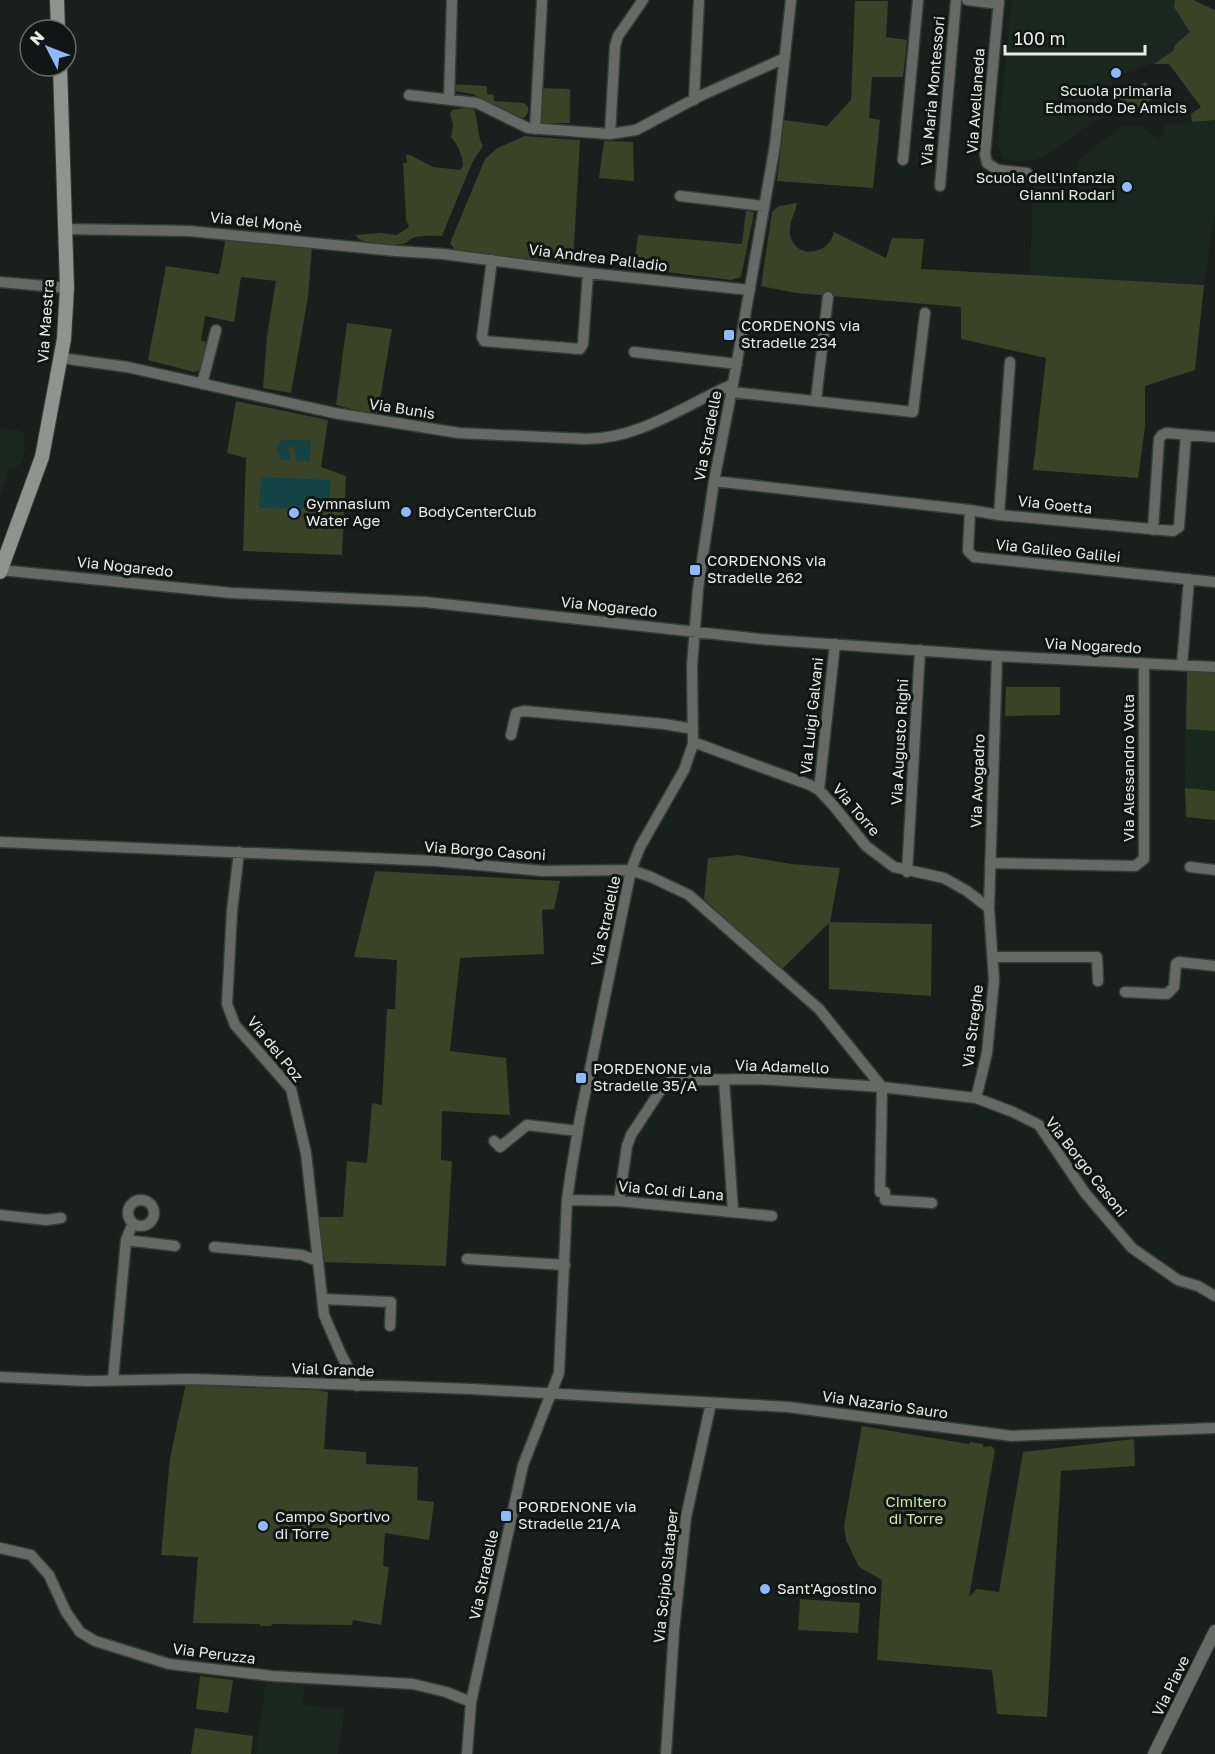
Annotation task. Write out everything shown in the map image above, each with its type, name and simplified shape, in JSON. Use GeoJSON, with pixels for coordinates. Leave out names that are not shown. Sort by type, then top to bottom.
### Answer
{"type":"FeatureCollection","features":[{"type":"Feature","properties":{"kind":"main road"},"geometry":{"type":"LineString","coordinates":[[57,0],[58,18]]}},
{"type":"Feature","properties":{"kind":"main road","name":"Via Maestra"},"geometry":{"type":"LineString","coordinates":[[0,571],[42,457],[61,358],[66,315],[66,288],[60,78]]}},
{"type":"Feature","properties":{"kind":"street"},"geometry":{"type":"LineString","coordinates":[[449,99],[452,0]]}},
{"type":"Feature","properties":{"kind":"street"},"geometry":{"type":"LineString","coordinates":[[610,134],[615,46],[618,36],[642,0]]}},
{"type":"Feature","properties":{"kind":"street"},"geometry":{"type":"LineString","coordinates":[[694,100],[699,0]]}},
{"type":"Feature","properties":{"kind":"street","name":"Via Stradelle"},"geometry":{"type":"LineString","coordinates":[[466,1754],[471,1702],[523,1465],[530,1443],[552,1394],[558,1373],[567,1200],[578,1131],[632,870],[640,847],[684,770],[693,742],[692,666],[698,589],[714,481],[733,388],[775,145],[790,0]]}},
{"type":"Feature","properties":{"kind":"street","name":"Via Maria Montessori"},"geometry":{"type":"LineString","coordinates":[[903,160],[918,0]]}},
{"type":"Feature","properties":{"kind":"street","name":"Via Maria Montessori"},"geometry":{"type":"LineString","coordinates":[[940,186],[956,0]]}},
{"type":"Feature","properties":{"kind":"street"},"geometry":{"type":"LineString","coordinates":[[967,0],[999,2]]}},
{"type":"Feature","properties":{"kind":"street"},"geometry":{"type":"LineString","coordinates":[[535,129],[542,1]]}},
{"type":"Feature","properties":{"kind":"street","name":"Via Avellaneda"},"geometry":{"type":"LineString","coordinates":[[999,2],[987,163],[998,170],[1027,173]]}},
{"type":"Feature","properties":{"kind":"street"},"geometry":{"type":"LineString","coordinates":[[408,95],[477,103],[528,128],[610,134],[636,130],[785,58]]}},
{"type":"Feature","properties":{"kind":"street"},"geometry":{"type":"LineString","coordinates":[[680,196],[764,206]]}},
{"type":"Feature","properties":{"kind":"street","name":"Via del Monè"},"geometry":{"type":"LineString","coordinates":[[65,229],[189,231],[443,254]]}},
{"type":"Feature","properties":{"kind":"street","name":"Via Andrea Palladio"},"geometry":{"type":"LineString","coordinates":[[443,254],[588,273],[750,290]]}},
{"type":"Feature","properties":{"kind":"street"},"geometry":{"type":"LineString","coordinates":[[492,260],[482,337],[484,341],[580,349],[583,344],[588,273]]}},
{"type":"Feature","properties":{"kind":"street"},"geometry":{"type":"LineString","coordinates":[[0,282],[66,288]]}},
{"type":"Feature","properties":{"kind":"street"},"geometry":{"type":"LineString","coordinates":[[816,400],[828,297]]}},
{"type":"Feature","properties":{"kind":"street"},"geometry":{"type":"LineString","coordinates":[[733,388],[913,412],[925,313]]}},
{"type":"Feature","properties":{"kind":"street"},"geometry":{"type":"LineString","coordinates":[[202,384],[216,330]]}},
{"type":"Feature","properties":{"kind":"street"},"geometry":{"type":"LineString","coordinates":[[633,352],[737,364]]}},
{"type":"Feature","properties":{"kind":"street","name":"Via Bunis"},"geometry":{"type":"LineString","coordinates":[[61,358],[127,368],[334,413],[459,433],[586,439],[606,439],[651,425],[733,388]]}},
{"type":"Feature","properties":{"kind":"street","name":"Via Goetta"},"geometry":{"type":"LineString","coordinates":[[1010,362],[999,515],[1173,531],[1179,527],[1186,435]]}},
{"type":"Feature","properties":{"kind":"street"},"geometry":{"type":"LineString","coordinates":[[1153,530],[1159,439],[1166,433],[1215,437]]}},
{"type":"Feature","properties":{"kind":"street","name":"Via Galileo Galilei"},"geometry":{"type":"LineString","coordinates":[[714,481],[999,515]]}},
{"type":"Feature","properties":{"kind":"street","name":"Via Galileo Galilei"},"geometry":{"type":"LineString","coordinates":[[970,510],[968,551],[974,557],[1215,582]]}},
{"type":"Feature","properties":{"kind":"street","name":"Via Nogaredo"},"geometry":{"type":"LineString","coordinates":[[0,571],[232,593],[425,602],[760,639],[997,656],[1215,667]]}},
{"type":"Feature","properties":{"kind":"street"},"geometry":{"type":"LineString","coordinates":[[1182,665],[1189,579]]}},
{"type":"Feature","properties":{"kind":"street","name":"Via Luigi Galvani"},"geometry":{"type":"LineString","coordinates":[[819,790],[835,644]]}},
{"type":"Feature","properties":{"kind":"street","name":"Via Augusto Righi"},"geometry":{"type":"LineString","coordinates":[[907,872],[920,650]]}},
{"type":"Feature","properties":{"kind":"street","name":"Via Avogadro"},"geometry":{"type":"LineString","coordinates":[[989,908],[997,656]]}},
{"type":"Feature","properties":{"kind":"street","name":"Via Alessandro Volta"},"geometry":{"type":"LineString","coordinates":[[990,863],[1135,866],[1144,859],[1144,664]]}},
{"type":"Feature","properties":{"kind":"street"},"geometry":{"type":"LineString","coordinates":[[511,735],[516,713],[524,711],[664,724],[693,729]]}},
{"type":"Feature","properties":{"kind":"street","name":"Via Torre"},"geometry":{"type":"LineString","coordinates":[[693,742],[819,790],[866,846],[894,867],[907,872],[944,878],[968,891],[989,908]]}},
{"type":"Feature","properties":{"kind":"street","name":"Via Borgo Casoni"},"geometry":{"type":"LineString","coordinates":[[0,842],[436,861],[543,871],[632,870],[651,877],[689,895],[819,1009],[882,1087],[976,1098],[1039,1125],[1085,1193],[1132,1248],[1178,1280],[1198,1286],[1215,1296]]}},
{"type":"Feature","properties":{"kind":"street","name":"Via del Poz"},"geometry":{"type":"LineString","coordinates":[[239,852],[232,911],[227,1004],[235,1025],[291,1089],[306,1153],[324,1315],[357,1386]]}},
{"type":"Feature","properties":{"kind":"street"},"geometry":{"type":"LineString","coordinates":[[1190,867],[1215,870]]}},
{"type":"Feature","properties":{"kind":"street","name":"Via Streghe"},"geometry":{"type":"LineString","coordinates":[[976,1098],[987,1053],[994,980],[989,908]]}},
{"type":"Feature","properties":{"kind":"street"},"geometry":{"type":"LineString","coordinates":[[993,957],[1097,957],[1098,981]]}},
{"type":"Feature","properties":{"kind":"street"},"geometry":{"type":"LineString","coordinates":[[1125,992],[1167,994],[1174,987],[1176,964],[1179,962],[1215,966]]}},
{"type":"Feature","properties":{"kind":"street","name":"Via Adamello"},"geometry":{"type":"LineString","coordinates":[[620,1200],[627,1146],[637,1125],[660,1091],[669,1082],[760,1078],[882,1087]]}},
{"type":"Feature","properties":{"kind":"street"},"geometry":{"type":"LineString","coordinates":[[724,1080],[733,1211]]}},
{"type":"Feature","properties":{"kind":"street"},"geometry":{"type":"LineString","coordinates":[[882,1087],[880,1192],[885,1192],[885,1200],[932,1203]]}},
{"type":"Feature","properties":{"kind":"street"},"geometry":{"type":"LineString","coordinates":[[494,1141],[500,1147],[527,1125],[578,1131]]}},
{"type":"Feature","properties":{"kind":"street","name":"Via Col di Lana"},"geometry":{"type":"LineString","coordinates":[[567,1200],[620,1200],[772,1216]]}},
{"type":"Feature","properties":{"kind":"street"},"geometry":{"type":"LineString","coordinates":[[0,1215],[46,1220],[61,1218]]}},
{"type":"Feature","properties":{"kind":"street"},"geometry":{"type":"LineString","coordinates":[[113,1380],[126,1240],[133,1223]]}},
{"type":"Feature","properties":{"kind":"street"},"geometry":{"type":"LineString","coordinates":[[126,1240],[175,1246]]}},
{"type":"Feature","properties":{"kind":"street"},"geometry":{"type":"LineString","coordinates":[[214,1247],[302,1255],[318,1261]]}},
{"type":"Feature","properties":{"kind":"street"},"geometry":{"type":"LineString","coordinates":[[467,1259],[565,1265]]}},
{"type":"Feature","properties":{"kind":"street"},"geometry":{"type":"LineString","coordinates":[[323,1299],[390,1302],[390,1326]]}},
{"type":"Feature","properties":{"kind":"street","name":"Vial Grande"},"geometry":{"type":"LineString","coordinates":[[0,1377],[113,1380],[191,1379],[552,1394]]}},
{"type":"Feature","properties":{"kind":"street","name":"Via Nazario Sauro"},"geometry":{"type":"LineString","coordinates":[[552,1394],[788,1407],[1012,1436],[1215,1428]]}},
{"type":"Feature","properties":{"kind":"street","name":"Via Scipio Slataper"},"geometry":{"type":"LineString","coordinates":[[666,1754],[674,1630],[686,1517],[711,1403]]}},
{"type":"Feature","properties":{"kind":"street","name":"Via Peruzza"},"geometry":{"type":"LineString","coordinates":[[0,1548],[31,1555],[49,1575],[66,1612],[80,1632],[95,1641],[169,1664],[272,1676],[413,1684],[446,1692],[471,1702]]}},
{"type":"Feature","properties":{"kind":"street","name":"Via Piave"},"geometry":{"type":"LineString","coordinates":[[1154,1754],[1215,1631]]}},
{"type":"Feature","properties":{"kind":"shaded area"},"geometry":{"type":"Polygon","coordinates":[[[1012,0],[1193,0],[1215,10],[1215,212],[1204,285],[1030,275],[1033,186],[1080,189],[1078,160],[1122,126],[1136,125],[1157,139],[1163,134],[1165,125],[1192,122],[1191,114],[1201,107],[1169,64],[1150,64],[1117,77],[1103,97],[1099,118],[1043,158],[1019,162],[1003,158],[997,144],[1012,0]]]}},
{"type":"Feature","properties":{"kind":"shaded area"},"geometry":{"type":"Polygon","coordinates":[[[0,428],[24,432],[25,450],[20,465],[8,471],[0,497],[0,428]]]}},
{"type":"Feature","properties":{"kind":"shaded area"},"geometry":{"type":"Polygon","coordinates":[[[1187,671],[1215,673],[1215,791],[1185,788],[1187,671]]]}},
{"type":"Feature","properties":{"kind":"shaded area"},"geometry":{"type":"Polygon","coordinates":[[[266,1679],[305,1682],[302,1705],[345,1709],[338,1754],[256,1754],[266,1679]]]}},
{"type":"Feature","properties":{"kind":"green space"},"geometry":{"type":"Polygon","coordinates":[[[1175,0],[1193,0],[1215,10],[1215,120],[1192,122],[1191,114],[1201,107],[1169,64],[1154,64],[1174,50],[1174,46],[1190,32],[1174,7],[1175,0]]]}},
{"type":"Feature","properties":{"kind":"green space"},"geometry":{"type":"Polygon","coordinates":[[[855,1],[888,1],[886,37],[907,40],[903,77],[872,77],[869,118],[880,120],[873,188],[777,181],[784,120],[827,126],[851,100],[855,1]]]}},
{"type":"Feature","properties":{"kind":"green space"},"geometry":{"type":"Polygon","coordinates":[[[1145,82],[1153,88],[1152,99],[1129,114],[1123,114],[1118,105],[1120,99],[1145,82]]]}},
{"type":"Feature","properties":{"kind":"green space"},"geometry":{"type":"Polygon","coordinates":[[[452,84],[487,86],[487,94],[494,95],[494,101],[524,103],[528,107],[528,112],[520,119],[473,94],[454,91],[452,84]]]}},
{"type":"Feature","properties":{"kind":"green space"},"geometry":{"type":"Polygon","coordinates":[[[539,88],[570,89],[570,123],[542,123],[539,121],[539,88]]]}},
{"type":"Feature","properties":{"kind":"green space"},"geometry":{"type":"Polygon","coordinates":[[[473,107],[483,146],[473,161],[442,236],[416,237],[405,243],[393,245],[378,245],[359,239],[355,235],[381,233],[397,235],[409,227],[406,219],[403,163],[407,163],[406,155],[433,167],[460,170],[463,166],[462,159],[458,147],[451,138],[453,125],[450,114],[452,110],[473,107]]]}},
{"type":"Feature","properties":{"kind":"green space"},"geometry":{"type":"Polygon","coordinates":[[[524,136],[580,140],[573,263],[465,253],[455,250],[450,243],[485,159],[496,149],[524,136]]]}},
{"type":"Feature","properties":{"kind":"green space"},"geometry":{"type":"Polygon","coordinates":[[[604,141],[633,142],[634,181],[599,178],[604,141]]]}},
{"type":"Feature","properties":{"kind":"green space"},"geometry":{"type":"Polygon","coordinates":[[[797,203],[790,235],[793,243],[799,249],[806,251],[813,252],[826,245],[834,232],[886,258],[892,238],[924,239],[921,269],[1204,285],[1195,370],[1145,386],[1145,427],[1138,478],[1033,470],[1046,358],[961,339],[961,307],[796,293],[761,286],[772,212],[779,206],[797,203]]]}},
{"type":"Feature","properties":{"kind":"green space"},"geometry":{"type":"Polygon","coordinates":[[[746,210],[754,213],[741,277],[731,280],[634,268],[638,235],[742,244],[746,210]]]}},
{"type":"Feature","properties":{"kind":"green space"},"geometry":{"type":"Polygon","coordinates":[[[226,237],[312,247],[308,297],[291,393],[263,388],[267,336],[276,281],[241,277],[234,322],[205,316],[201,341],[206,342],[200,370],[194,372],[148,360],[166,266],[219,274],[226,237]]]}},
{"type":"Feature","properties":{"kind":"green space"},"geometry":{"type":"Polygon","coordinates":[[[347,323],[392,329],[377,416],[336,405],[347,323]]]}},
{"type":"Feature","properties":{"kind":"green space","name":"Gymnasium Water Age"},"geometry":{"type":"Polygon","coordinates":[[[236,401],[328,420],[321,467],[346,476],[342,555],[243,551],[246,458],[227,453],[236,401]]]}},
{"type":"Feature","properties":{"kind":"green space"},"geometry":{"type":"Polygon","coordinates":[[[1187,671],[1215,673],[1215,731],[1186,729],[1187,671]]]}},
{"type":"Feature","properties":{"kind":"green space"},"geometry":{"type":"Polygon","coordinates":[[[1006,687],[1060,687],[1060,715],[1005,716],[1006,687]]]}},
{"type":"Feature","properties":{"kind":"green space"},"geometry":{"type":"Polygon","coordinates":[[[1185,788],[1215,791],[1215,820],[1186,817],[1185,788]]]}},
{"type":"Feature","properties":{"kind":"green space"},"geometry":{"type":"Polygon","coordinates":[[[738,855],[791,864],[840,868],[830,922],[932,924],[931,996],[829,989],[829,923],[781,970],[704,899],[708,858],[738,855]]]}},
{"type":"Feature","properties":{"kind":"green space"},"geometry":{"type":"Polygon","coordinates":[[[375,871],[560,881],[554,909],[542,910],[544,954],[460,958],[450,1051],[506,1058],[510,1115],[442,1111],[441,1160],[452,1161],[446,1266],[322,1262],[317,1217],[343,1217],[347,1161],[367,1163],[372,1103],[382,1105],[387,1009],[395,1009],[397,960],[354,957],[375,871]]]}},
{"type":"Feature","properties":{"kind":"green space","name":"Campo Sportivo di Torre"},"geometry":{"type":"Polygon","coordinates":[[[186,1383],[328,1392],[324,1449],[366,1452],[366,1464],[418,1467],[417,1500],[434,1502],[429,1540],[385,1533],[383,1566],[389,1567],[381,1625],[353,1620],[352,1625],[272,1624],[271,1626],[260,1626],[260,1624],[193,1623],[198,1557],[161,1555],[170,1458],[186,1383]]]}},
{"type":"Feature","properties":{"kind":"green space","name":"Cimitero di Torre"},"geometry":{"type":"Polygon","coordinates":[[[862,1426],[969,1444],[970,1442],[983,1444],[983,1447],[991,1446],[995,1450],[969,1597],[977,1589],[999,1592],[1023,1452],[1134,1439],[1135,1466],[1061,1471],[1047,1717],[997,1714],[992,1670],[877,1660],[882,1580],[859,1567],[846,1540],[844,1526],[862,1426]]]}},
{"type":"Feature","properties":{"kind":"green space"},"geometry":{"type":"Polygon","coordinates":[[[800,1599],[860,1603],[858,1633],[798,1630],[800,1599]]]}},
{"type":"Feature","properties":{"kind":"green space"},"geometry":{"type":"Polygon","coordinates":[[[200,1676],[233,1680],[228,1713],[196,1709],[200,1676]]]}},
{"type":"Feature","properties":{"kind":"green space"},"geometry":{"type":"Polygon","coordinates":[[[195,1728],[253,1736],[251,1754],[191,1754],[195,1728]]]}},
{"type":"Feature","properties":{"kind":"water"},"geometry":{"type":"Polygon","coordinates":[[[281,440],[311,440],[310,462],[296,461],[295,445],[287,450],[291,455],[289,460],[281,460],[277,448],[281,440]]]}},
{"type":"Feature","properties":{"kind":"water"},"geometry":{"type":"Polygon","coordinates":[[[261,477],[330,480],[329,510],[259,508],[261,477]]]}},
{"type":"Feature","properties":{"kind":"place","name":"Scuola primaria Edmondo De Amicis"},"geometry":{"type":"Point","coordinates":[1116,73]}},
{"type":"Feature","properties":{"kind":"place","name":"Scuola dell'infanzia Gianni Rodari"},"geometry":{"type":"Point","coordinates":[1127,187]}},
{"type":"Feature","properties":{"kind":"place","name":"CORDENONS via Stradelle 234"},"geometry":{"type":"Point","coordinates":[729,335]}},
{"type":"Feature","properties":{"kind":"place","name":"BodyCenterClub"},"geometry":{"type":"Point","coordinates":[406,512]}},
{"type":"Feature","properties":{"kind":"place","name":"Gymnasium Water Age"},"geometry":{"type":"Point","coordinates":[294,513]}},
{"type":"Feature","properties":{"kind":"place","name":"CORDENONS via Stradelle 262"},"geometry":{"type":"Point","coordinates":[695,570]}},
{"type":"Feature","properties":{"kind":"place","name":"PORDENONE via Stradelle 35/A"},"geometry":{"type":"Point","coordinates":[581,1078]}},
{"type":"Feature","properties":{"kind":"place","name":"PORDENONE via Stradelle 21/A"},"geometry":{"type":"Point","coordinates":[506,1516]}},
{"type":"Feature","properties":{"kind":"place","name":"Campo Sportivo di Torre"},"geometry":{"type":"Point","coordinates":[263,1526]}},
{"type":"Feature","properties":{"kind":"place","name":"Sant'Agostino"},"geometry":{"type":"Point","coordinates":[765,1589]}}]}
